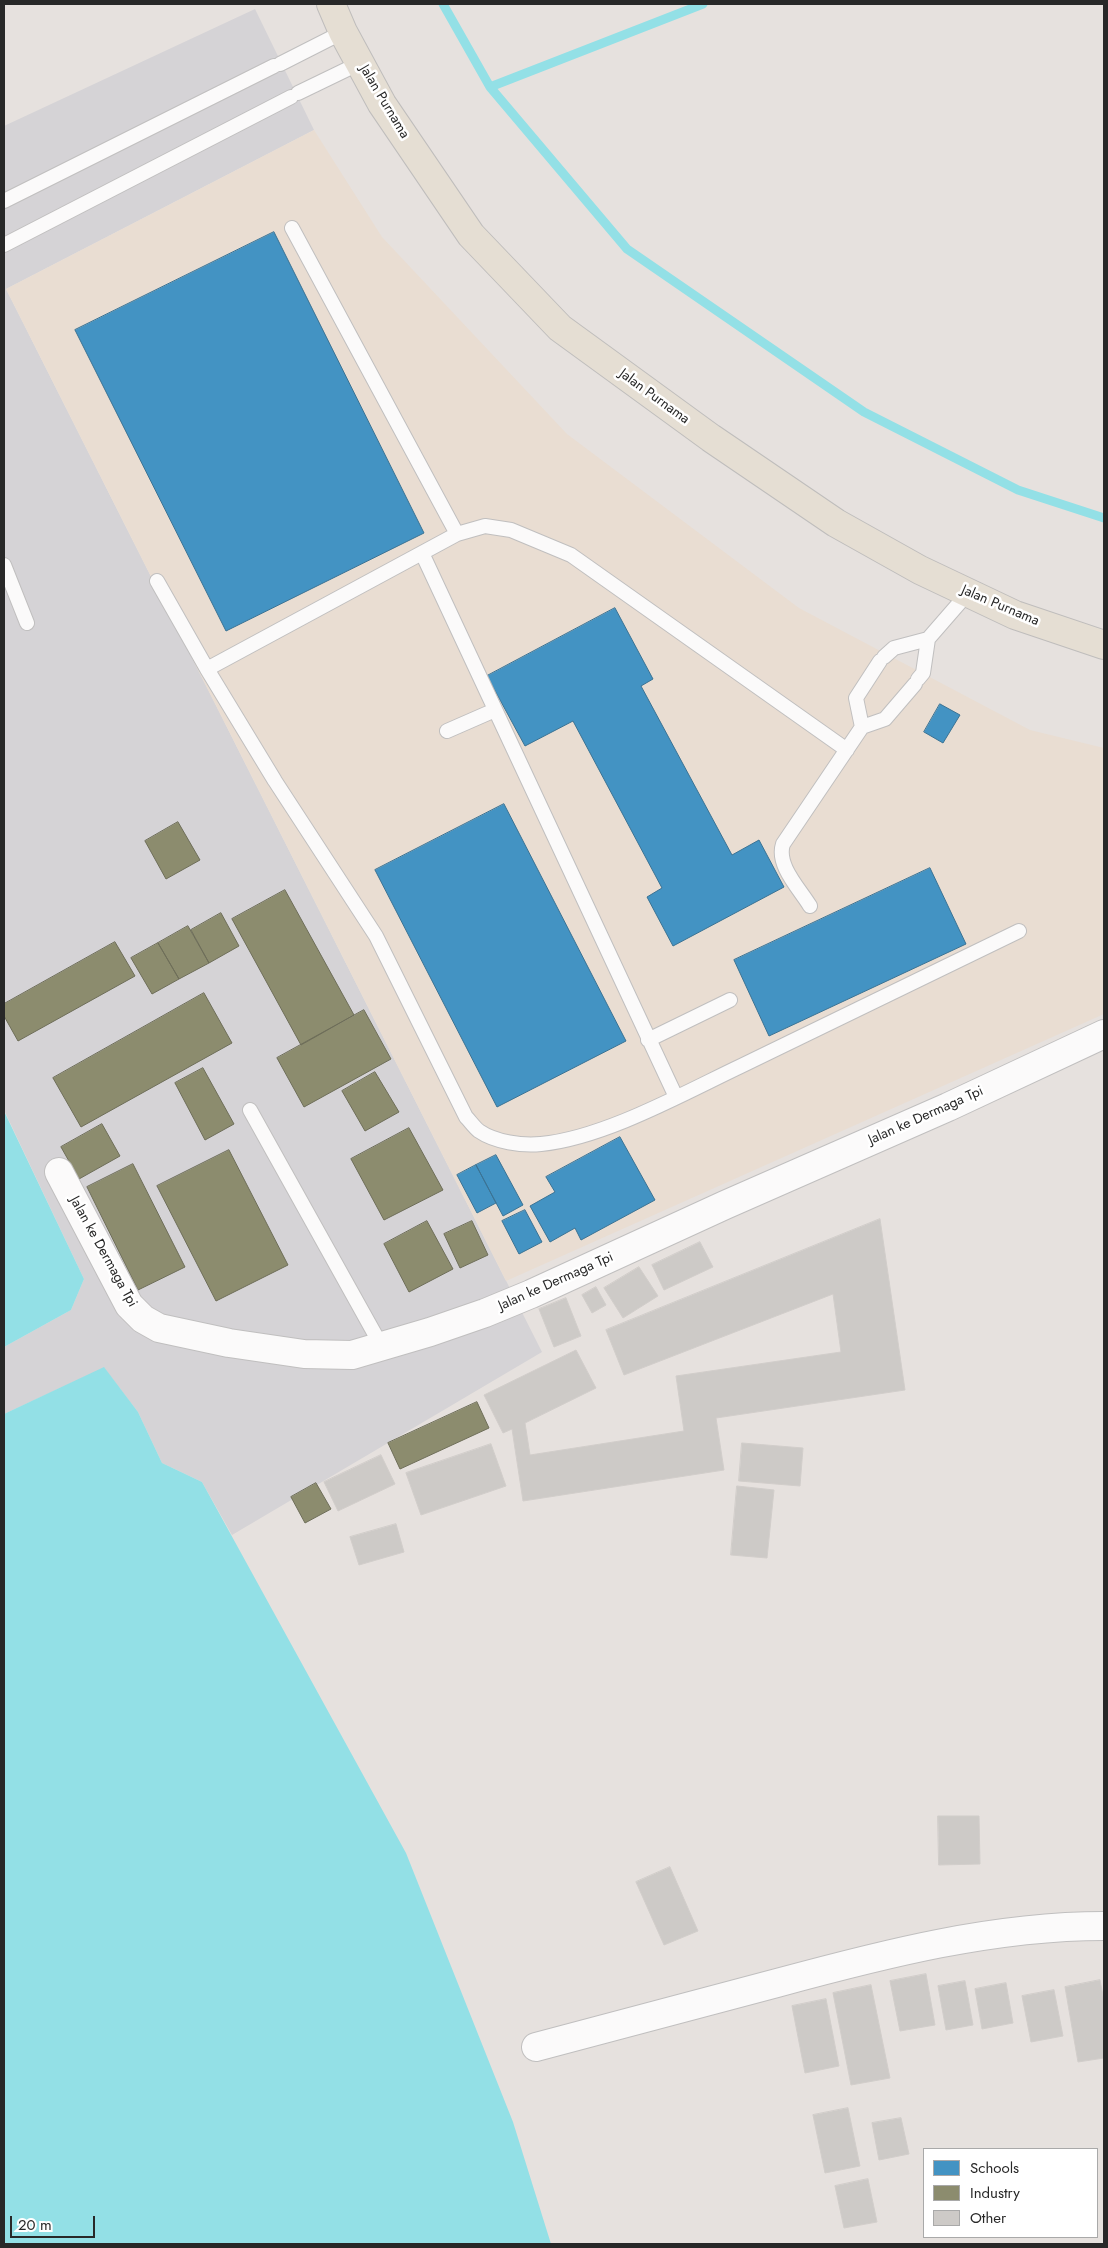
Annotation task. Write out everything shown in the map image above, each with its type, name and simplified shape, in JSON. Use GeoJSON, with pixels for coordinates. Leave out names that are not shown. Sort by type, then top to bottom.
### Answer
{"type":"FeatureCollection","features":[{"type":"Feature","properties":{"kind":"main road","name":"Jalan Purnama"},"geometry":{"type":"LineString","coordinates":[[332,4],[343,32],[382,104],[470,235],[560,328],[711,438],[836,523],[920,570],[1015,615],[1104,645]]}},
{"type":"Feature","properties":{"kind":"street","name":"Jalan ke Dermaga Tpi"},"geometry":{"type":"LineString","coordinates":[[59,1172],[129,1305],[143,1319],[159,1328],[229,1343],[304,1354],[352,1355],[485,1313],[531,1294],[734,1201],[948,1107],[1104,1034]]}},
{"type":"Feature","properties":{"kind":"street"},"geometry":{"type":"LineString","coordinates":[[536,2047],[878,1956],[983,1935],[1050,1927],[1104,1926]]}},
{"type":"Feature","properties":{"kind":"lane"},"geometry":{"type":"LineString","coordinates":[[4,201],[343,32]]}},
{"type":"Feature","properties":{"kind":"lane"},"geometry":{"type":"LineString","coordinates":[[4,245],[294,95],[360,63]]}},
{"type":"Feature","properties":{"kind":"lane"},"geometry":{"type":"LineString","coordinates":[[292,228],[457,534]]}},
{"type":"Feature","properties":{"kind":"lane"},"geometry":{"type":"LineString","coordinates":[[207,669],[457,534],[485,526],[511,530],[571,555],[847,750]]}},
{"type":"Feature","properties":{"kind":"lane"},"geometry":{"type":"LineString","coordinates":[[422,553],[676,1097]]}},
{"type":"Feature","properties":{"kind":"lane"},"geometry":{"type":"LineString","coordinates":[[4,565],[27,623]]}},
{"type":"Feature","properties":{"kind":"lane"},"geometry":{"type":"LineString","coordinates":[[157,581],[207,669],[275,781],[376,936],[466,1117],[479,1131],[496,1138],[515,1143],[540,1144],[570,1139],[610,1126],[676,1097],[1019,931]]}},
{"type":"Feature","properties":{"kind":"lane"},"geometry":{"type":"LineString","coordinates":[[810,906],[783,862],[780,853],[783,844],[862,727],[885,718],[917,682],[923,673],[928,639],[968,593]]}},
{"type":"Feature","properties":{"kind":"lane"},"geometry":{"type":"LineString","coordinates":[[862,727],[856,698],[882,659],[894,648],[928,639]]}},
{"type":"Feature","properties":{"kind":"lane"},"geometry":{"type":"LineString","coordinates":[[447,731],[495,710]]}},
{"type":"Feature","properties":{"kind":"lane"},"geometry":{"type":"LineString","coordinates":[[648,1040],[730,1000]]}},
{"type":"Feature","properties":{"kind":"lane"},"geometry":{"type":"LineString","coordinates":[[250,1110],[382,1347]]}},
{"type":"Feature","properties":{"kind":"shaded area"},"geometry":{"type":"Polygon","coordinates":[[[255,9],[314,130],[6,289],[542,1352],[232,1535],[202,1482],[162,1463],[138,1412],[104,1368],[4,1414],[4,1347],[71,1310],[84,1279],[4,1110],[4,126],[255,9]]]}},
{"type":"Feature","properties":{"kind":"shaded area"},"geometry":{"type":"Polygon","coordinates":[[[314,130],[382,237],[567,434],[799,608],[1030,730],[1104,748],[1104,1014],[506,1281],[6,289],[314,130]]]}},
{"type":"Feature","properties":{"kind":"water"},"geometry":{"type":"Polygon","coordinates":[[[4,1111],[84,1279],[71,1310],[4,1347],[4,1111]]]}},
{"type":"Feature","properties":{"kind":"water"},"geometry":{"type":"Polygon","coordinates":[[[104,1367],[138,1412],[162,1463],[202,1482],[406,1853],[513,2122],[551,2244],[4,2244],[4,1414],[104,1367]]]}},
{"type":"Feature","properties":{"kind":"building: Schools"},"geometry":{"type":"Polygon","coordinates":[[[274,232],[424,533],[226,631],[75,330],[274,232]]]}},
{"type":"Feature","properties":{"kind":"building: Schools"},"geometry":{"type":"Polygon","coordinates":[[[615,608],[653,679],[641,686],[732,855],[759,840],[784,887],[673,946],[647,897],[662,888],[573,721],[525,746],[487,676],[615,608]]]}},
{"type":"Feature","properties":{"kind":"building: Schools"},"geometry":{"type":"Polygon","coordinates":[[[940,704],[960,715],[943,743],[924,732],[940,704]]]}},
{"type":"Feature","properties":{"kind":"building: Schools"},"geometry":{"type":"Polygon","coordinates":[[[504,804],[626,1041],[497,1107],[375,870],[504,804]]]}},
{"type":"Feature","properties":{"kind":"building: Schools"},"geometry":{"type":"Polygon","coordinates":[[[930,868],[966,944],[769,1036],[734,960],[930,868]]]}},
{"type":"Feature","properties":{"kind":"building: Schools"},"geometry":{"type":"Polygon","coordinates":[[[620,1137],[655,1200],[581,1240],[575,1228],[550,1242],[530,1206],[555,1192],[546,1177],[620,1137]]]}},
{"type":"Feature","properties":{"kind":"building: Schools"},"geometry":{"type":"Polygon","coordinates":[[[496,1155],[523,1205],[503,1216],[476,1165],[496,1155]]]}},
{"type":"Feature","properties":{"kind":"building: Schools"},"geometry":{"type":"Polygon","coordinates":[[[476,1165],[496,1203],[477,1213],[457,1175],[476,1165]]]}},
{"type":"Feature","properties":{"kind":"building: Schools"},"geometry":{"type":"Polygon","coordinates":[[[525,1210],[542,1242],[519,1254],[502,1221],[525,1210]]]}},
{"type":"Feature","properties":{"kind":"building: Industry"},"geometry":{"type":"Polygon","coordinates":[[[178,822],[200,860],[166,879],[145,841],[178,822]]]}},
{"type":"Feature","properties":{"kind":"building: Industry"},"geometry":{"type":"Polygon","coordinates":[[[285,890],[354,1015],[301,1045],[232,919],[285,890]]]}},
{"type":"Feature","properties":{"kind":"building: Industry"},"geometry":{"type":"Polygon","coordinates":[[[221,913],[239,946],[209,963],[191,930],[221,913]]]}},
{"type":"Feature","properties":{"kind":"building: Industry"},"geometry":{"type":"Polygon","coordinates":[[[188,926],[209,963],[179,979],[158,943],[188,926]]]}},
{"type":"Feature","properties":{"kind":"building: Industry"},"geometry":{"type":"Polygon","coordinates":[[[115,942],[135,976],[18,1041],[4,1016],[4,1004],[115,942]]]}},
{"type":"Feature","properties":{"kind":"building: Industry"},"geometry":{"type":"Polygon","coordinates":[[[158,943],[179,979],[152,994],[131,958],[158,943]]]}},
{"type":"Feature","properties":{"kind":"building: Industry"},"geometry":{"type":"Polygon","coordinates":[[[204,993],[232,1043],[81,1127],[53,1078],[204,993]]]}},
{"type":"Feature","properties":{"kind":"building: Industry"},"geometry":{"type":"Polygon","coordinates":[[[364,1010],[391,1059],[304,1107],[277,1058],[364,1010]]]}},
{"type":"Feature","properties":{"kind":"building: Industry"},"geometry":{"type":"Polygon","coordinates":[[[203,1068],[234,1124],[205,1140],[175,1083],[203,1068]]]}},
{"type":"Feature","properties":{"kind":"building: Industry"},"geometry":{"type":"Polygon","coordinates":[[[375,1072],[399,1112],[365,1131],[342,1091],[375,1072]]]}},
{"type":"Feature","properties":{"kind":"building: Industry"},"geometry":{"type":"Polygon","coordinates":[[[102,1124],[120,1156],[79,1179],[61,1147],[102,1124]]]}},
{"type":"Feature","properties":{"kind":"building: Industry"},"geometry":{"type":"Polygon","coordinates":[[[409,1128],[443,1190],[384,1220],[351,1159],[409,1128]]]}},
{"type":"Feature","properties":{"kind":"building: Industry"},"geometry":{"type":"Polygon","coordinates":[[[229,1150],[288,1265],[216,1301],[157,1186],[229,1150]]]}},
{"type":"Feature","properties":{"kind":"building: Industry"},"geometry":{"type":"Polygon","coordinates":[[[133,1164],[185,1267],[138,1290],[87,1187],[133,1164]]]}},
{"type":"Feature","properties":{"kind":"building: Industry"},"geometry":{"type":"Polygon","coordinates":[[[427,1221],[453,1269],[409,1292],[384,1244],[427,1221]]]}},
{"type":"Feature","properties":{"kind":"building: Industry"},"geometry":{"type":"Polygon","coordinates":[[[472,1221],[488,1255],[460,1268],[444,1234],[472,1221]]]}},
{"type":"Feature","properties":{"kind":"building: Industry"},"geometry":{"type":"Polygon","coordinates":[[[477,1402],[489,1428],[400,1469],[388,1443],[477,1402]]]}},
{"type":"Feature","properties":{"kind":"building: Industry"},"geometry":{"type":"Polygon","coordinates":[[[316,1483],[331,1509],[305,1523],[291,1497],[316,1483]]]}},
{"type":"Feature","properties":{"kind":"building: Other"},"geometry":{"type":"Polygon","coordinates":[[[880,1219],[905,1390],[716,1418],[724,1470],[523,1501],[512,1429],[503,1433],[484,1395],[576,1350],[596,1388],[525,1423],[530,1455],[684,1431],[676,1376],[841,1352],[833,1294],[624,1375],[606,1330],[880,1219]]]}},
{"type":"Feature","properties":{"kind":"building: Other"},"geometry":{"type":"Polygon","coordinates":[[[700,1242],[713,1267],[664,1290],[652,1265],[700,1242]]]}},
{"type":"Feature","properties":{"kind":"building: Other"},"geometry":{"type":"Polygon","coordinates":[[[639,1267],[658,1296],[623,1318],[604,1288],[639,1267]]]}},
{"type":"Feature","properties":{"kind":"building: Other"},"geometry":{"type":"Polygon","coordinates":[[[596,1287],[606,1305],[592,1313],[582,1295],[596,1287]]]}},
{"type":"Feature","properties":{"kind":"building: Other"},"geometry":{"type":"Polygon","coordinates":[[[566,1298],[581,1336],[554,1347],[539,1309],[566,1298]]]}},
{"type":"Feature","properties":{"kind":"building: Other"},"geometry":{"type":"Polygon","coordinates":[[[742,1443],[803,1448],[800,1486],[739,1481],[742,1443]]]}},
{"type":"Feature","properties":{"kind":"building: Other"},"geometry":{"type":"Polygon","coordinates":[[[491,1444],[506,1486],[421,1515],[406,1473],[491,1444]]]}},
{"type":"Feature","properties":{"kind":"building: Other"},"geometry":{"type":"Polygon","coordinates":[[[381,1455],[395,1484],[338,1511],[324,1482],[381,1455]]]}},
{"type":"Feature","properties":{"kind":"building: Other"},"geometry":{"type":"Polygon","coordinates":[[[737,1486],[774,1490],[767,1558],[731,1555],[737,1486]]]}},
{"type":"Feature","properties":{"kind":"building: Other"},"geometry":{"type":"Polygon","coordinates":[[[396,1524],[404,1552],[359,1565],[350,1537],[396,1524]]]}},
{"type":"Feature","properties":{"kind":"building: Other"},"geometry":{"type":"Polygon","coordinates":[[[938,1816],[979,1816],[980,1864],[939,1865],[938,1816]]]}},
{"type":"Feature","properties":{"kind":"building: Other"},"geometry":{"type":"Polygon","coordinates":[[[670,1867],[698,1931],[664,1945],[636,1882],[670,1867]]]}},
{"type":"Feature","properties":{"kind":"building: Other"},"geometry":{"type":"Polygon","coordinates":[[[926,1974],[935,2025],[900,2031],[890,1981],[926,1974]]]}},
{"type":"Feature","properties":{"kind":"building: Other"},"geometry":{"type":"Polygon","coordinates":[[[1100,1980],[1104,2001],[1104,2058],[1078,2062],[1065,1987],[1100,1980]]]}},
{"type":"Feature","properties":{"kind":"building: Other"},"geometry":{"type":"Polygon","coordinates":[[[965,1981],[973,2025],[946,2030],[938,1986],[965,1981]]]}},
{"type":"Feature","properties":{"kind":"building: Other"},"geometry":{"type":"Polygon","coordinates":[[[1006,1983],[1013,2023],[982,2029],[975,1989],[1006,1983]]]}},
{"type":"Feature","properties":{"kind":"building: Other"},"geometry":{"type":"Polygon","coordinates":[[[871,1985],[890,2078],[851,2085],[833,1993],[871,1985]]]}},
{"type":"Feature","properties":{"kind":"building: Other"},"geometry":{"type":"Polygon","coordinates":[[[1054,1990],[1063,2036],[1031,2042],[1022,1996],[1054,1990]]]}},
{"type":"Feature","properties":{"kind":"building: Other"},"geometry":{"type":"Polygon","coordinates":[[[826,1999],[839,2066],[805,2073],[792,2006],[826,1999]]]}},
{"type":"Feature","properties":{"kind":"building: Other"},"geometry":{"type":"Polygon","coordinates":[[[848,2108],[860,2166],[825,2173],[813,2115],[848,2108]]]}},
{"type":"Feature","properties":{"kind":"building: Other"},"geometry":{"type":"Polygon","coordinates":[[[901,2118],[909,2154],[879,2160],[872,2123],[901,2118]]]}},
{"type":"Feature","properties":{"kind":"building: Other"},"geometry":{"type":"Polygon","coordinates":[[[868,2179],[877,2222],[844,2228],[835,2186],[868,2179]]]}},
{"type":"Feature","properties":{"kind":"waterway"},"geometry":{"type":"LineString","coordinates":[[443,4],[490,87],[627,249],[864,412],[1018,490],[1104,518]]}},
{"type":"Feature","properties":{"kind":"waterway"},"geometry":{"type":"LineString","coordinates":[[490,87],[703,4]]}}]}
